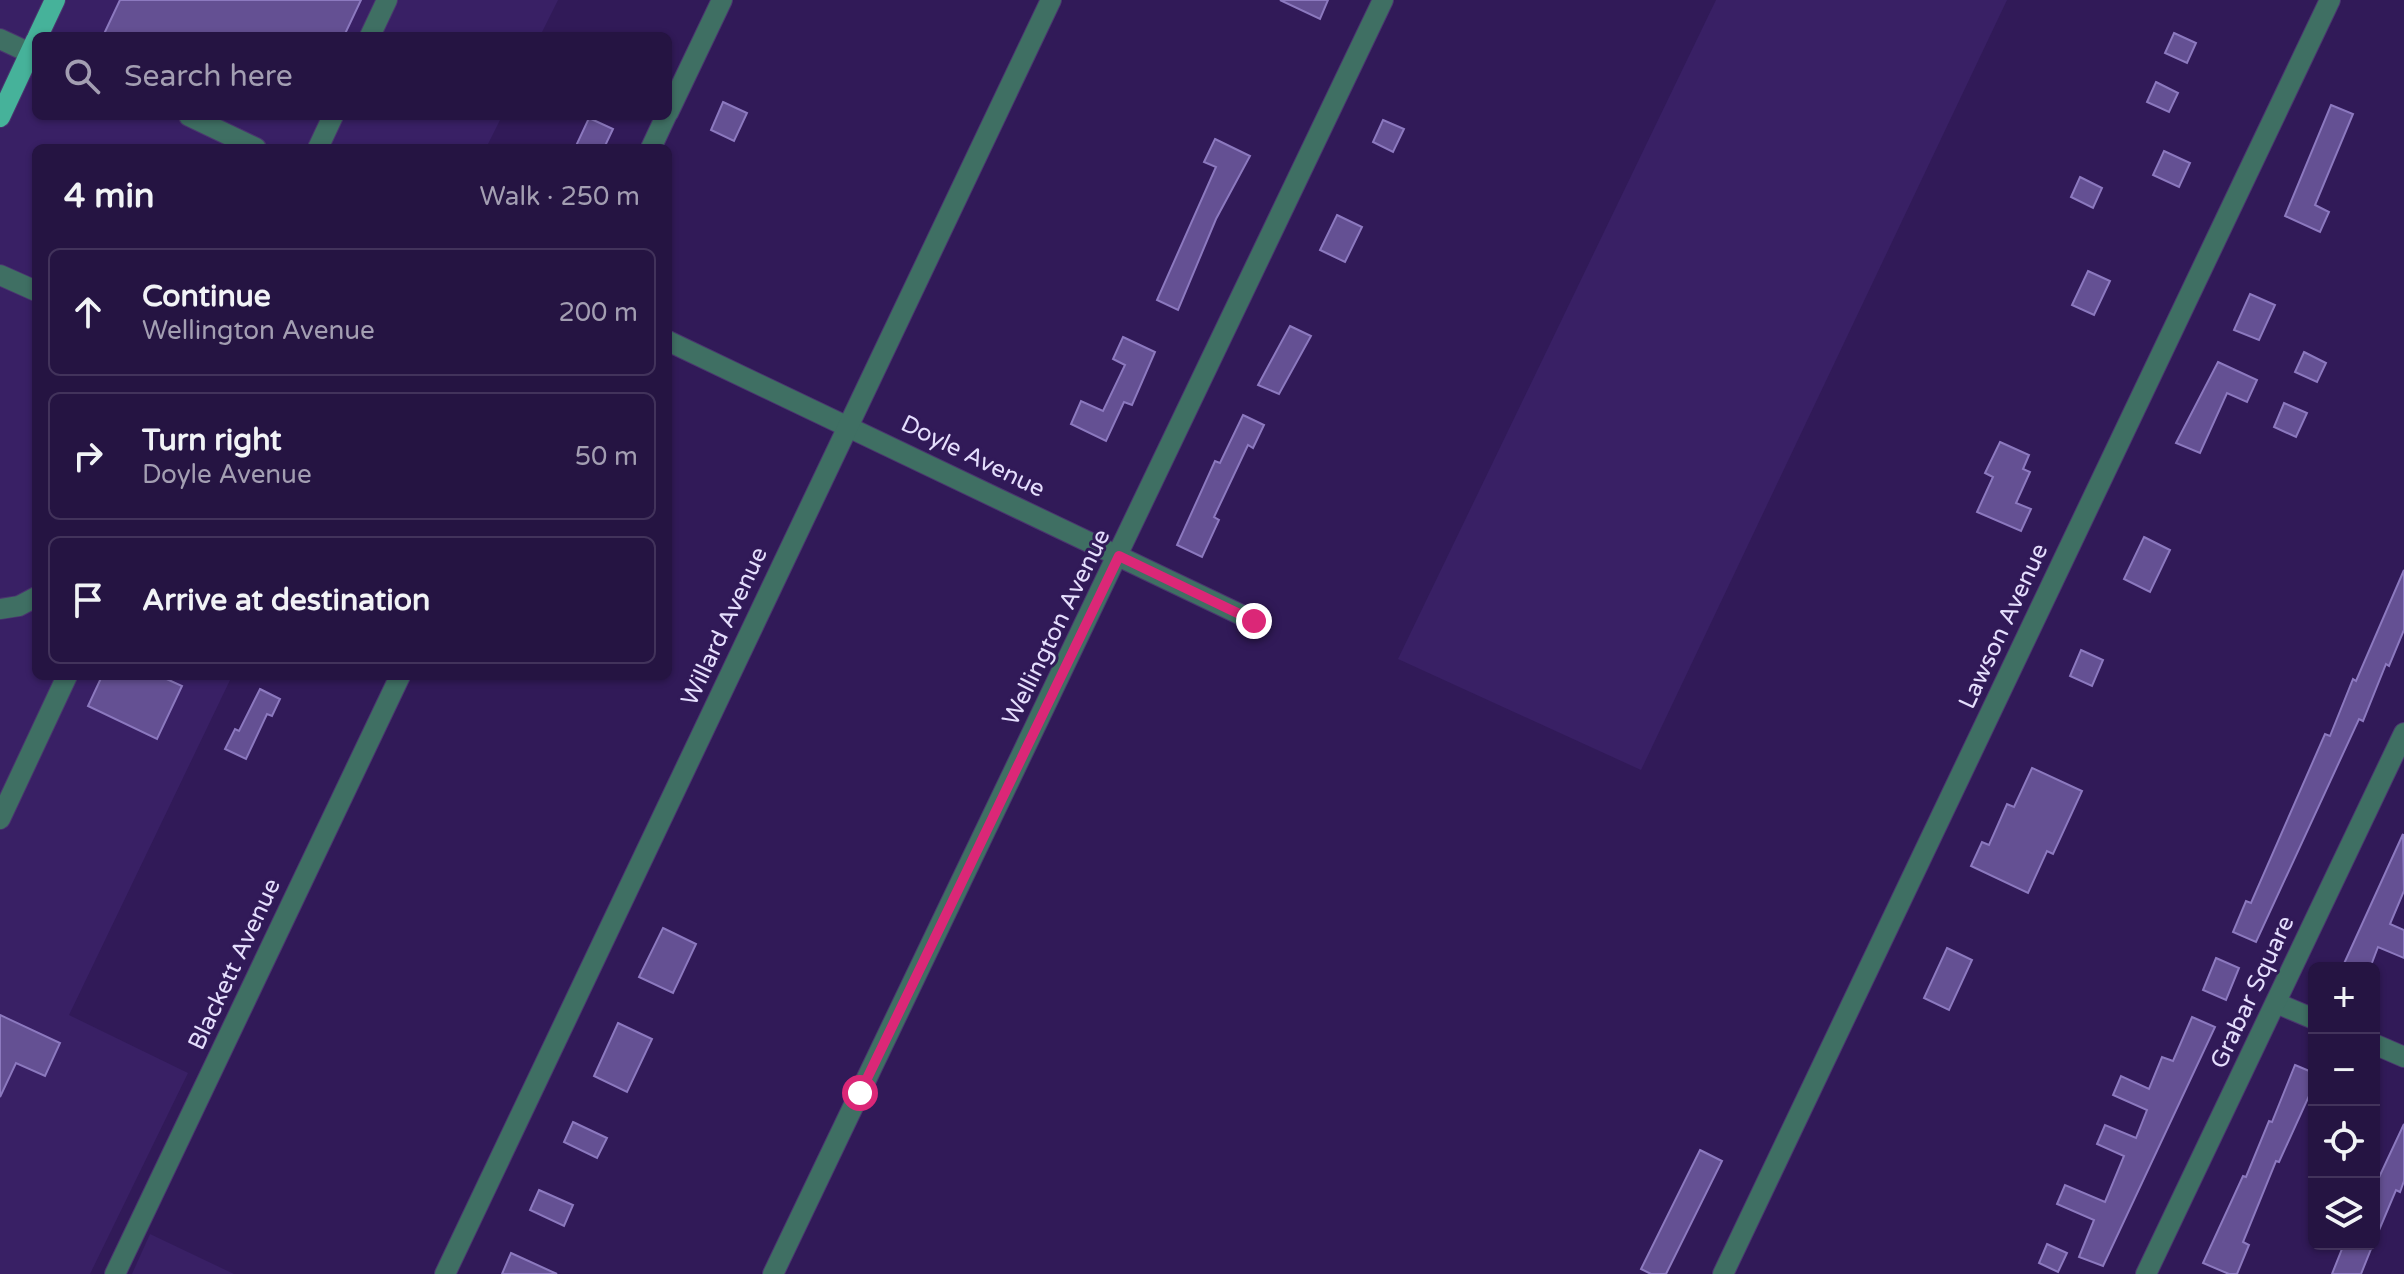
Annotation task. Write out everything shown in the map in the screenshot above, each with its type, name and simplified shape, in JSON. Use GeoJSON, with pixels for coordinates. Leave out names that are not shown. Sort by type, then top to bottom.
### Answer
{"type":"FeatureCollection","features":[{"type":"Feature","properties":{"kind":"main road"},"geometry":{"type":"LineString","coordinates":[[40,32],[55,0]]}},
{"type":"Feature","properties":{"kind":"main road"},"geometry":{"type":"LineString","coordinates":[[0,117],[32,49]]}},
{"type":"Feature","properties":{"kind":"street"},"geometry":{"type":"LineString","coordinates":[[372,32],[387,0]]}},
{"type":"Feature","properties":{"kind":"street"},"geometry":{"type":"LineString","coordinates":[[672,104],[722,0]]}},
{"type":"Feature","properties":{"kind":"street","name":"Willard Avenue"},"geometry":{"type":"LineString","coordinates":[[445,1274],[1051,0]]}},
{"type":"Feature","properties":{"kind":"street","name":"Wellington Avenue"},"geometry":{"type":"LineString","coordinates":[[773,1274],[1383,0]]}},
{"type":"Feature","properties":{"kind":"street","name":"Lawson Avenue"},"geometry":{"type":"LineString","coordinates":[[1723,1274],[2330,0]]}},
{"type":"Feature","properties":{"kind":"street"},"geometry":{"type":"LineString","coordinates":[[0,39],[32,43]]}},
{"type":"Feature","properties":{"kind":"street"},"geometry":{"type":"LineString","coordinates":[[197,120],[248,144]]}},
{"type":"Feature","properties":{"kind":"street"},"geometry":{"type":"LineString","coordinates":[[320,144],[331,120]]}},
{"type":"Feature","properties":{"kind":"street"},"geometry":{"type":"LineString","coordinates":[[653,144],[664,120]]}},
{"type":"Feature","properties":{"kind":"street"},"geometry":{"type":"LineString","coordinates":[[0,275],[32,289]]}},
{"type":"Feature","properties":{"kind":"street","name":"Doyle Avenue"},"geometry":{"type":"LineString","coordinates":[[672,343],[1254,621]]}},
{"type":"Feature","properties":{"kind":"street"},"geometry":{"type":"LineString","coordinates":[[0,609],[19,606],[32,599]]}},
{"type":"Feature","properties":{"kind":"street"},"geometry":{"type":"LineString","coordinates":[[0,819],[65,680]]}},
{"type":"Feature","properties":{"kind":"street","name":"Blackett Avenue"},"geometry":{"type":"LineString","coordinates":[[115,1274],[398,680]]}},
{"type":"Feature","properties":{"kind":"street","name":"Grabar Square"},"geometry":{"type":"LineString","coordinates":[[2146,1274],[2404,733]]}},
{"type":"Feature","properties":{"kind":"street"},"geometry":{"type":"LineString","coordinates":[[2276,1003],[2308,1016]]}},
{"type":"Feature","properties":{"kind":"street"},"geometry":{"type":"LineString","coordinates":[[2380,1047],[2404,1057]]}},
{"type":"Feature","properties":{"kind":"shaded area"},"geometry":{"type":"Polygon","coordinates":[[[0,0],[558,0],[542,32],[32,32],[32,120],[500,120],[488,144],[32,144],[32,680],[230,680],[69,1015],[188,1073],[90,1274],[0,1274],[0,0]]]}},
{"type":"Feature","properties":{"kind":"shaded area"},"geometry":{"type":"Polygon","coordinates":[[[1716,0],[2007,0],[1641,770],[1398,659],[1716,0]]]}},
{"type":"Feature","properties":{"kind":"shaded area"},"geometry":{"type":"Polygon","coordinates":[[[150,1234],[234,1274],[132,1274],[150,1234]]]}},
{"type":"Feature","properties":{"kind":"building"},"geometry":{"type":"Polygon","coordinates":[[[120,0],[361,0],[346,32],[105,32],[120,0]]]}},
{"type":"Feature","properties":{"kind":"building"},"geometry":{"type":"Polygon","coordinates":[[[1280,0],[1328,0],[1320,19],[1280,0]]]}},
{"type":"Feature","properties":{"kind":"building"},"geometry":{"type":"Polygon","coordinates":[[[2174,33],[2196,43],[2187,63],[2165,53],[2174,33]]]}},
{"type":"Feature","properties":{"kind":"building"},"geometry":{"type":"Polygon","coordinates":[[[2156,82],[2178,93],[2169,112],[2147,102],[2156,82]]]}},
{"type":"Feature","properties":{"kind":"building"},"geometry":{"type":"Polygon","coordinates":[[[723,102],[747,113],[734,141],[711,130],[723,102]]]}},
{"type":"Feature","properties":{"kind":"building"},"geometry":{"type":"Polygon","coordinates":[[[2331,105],[2353,114],[2315,205],[2329,212],[2320,232],[2285,216],[2331,105]]]}},
{"type":"Feature","properties":{"kind":"building"},"geometry":{"type":"Polygon","coordinates":[[[588,120],[613,129],[606,144],[577,144],[588,120]]]}},
{"type":"Feature","properties":{"kind":"building"},"geometry":{"type":"Polygon","coordinates":[[[1383,120],[1404,129],[1393,152],[1373,142],[1383,120]]]}},
{"type":"Feature","properties":{"kind":"building"},"geometry":{"type":"Polygon","coordinates":[[[1215,139],[1250,156],[1216,219],[1178,310],[1157,300],[1216,167],[1204,162],[1215,139]]]}},
{"type":"Feature","properties":{"kind":"building"},"geometry":{"type":"Polygon","coordinates":[[[2164,151],[2190,163],[2179,187],[2153,175],[2164,151]]]}},
{"type":"Feature","properties":{"kind":"building"},"geometry":{"type":"Polygon","coordinates":[[[2080,177],[2102,188],[2093,208],[2071,197],[2080,177]]]}},
{"type":"Feature","properties":{"kind":"building"},"geometry":{"type":"Polygon","coordinates":[[[1337,215],[1362,227],[1345,262],[1320,250],[1337,215]]]}},
{"type":"Feature","properties":{"kind":"building"},"geometry":{"type":"Polygon","coordinates":[[[2088,271],[2110,281],[2094,315],[2072,305],[2088,271]]]}},
{"type":"Feature","properties":{"kind":"building"},"geometry":{"type":"Polygon","coordinates":[[[2250,294],[2275,305],[2259,340],[2234,330],[2250,294]]]}},
{"type":"Feature","properties":{"kind":"building"},"geometry":{"type":"Polygon","coordinates":[[[1290,326],[1311,336],[1279,394],[1258,385],[1290,326]]]}},
{"type":"Feature","properties":{"kind":"building"},"geometry":{"type":"Polygon","coordinates":[[[1123,337],[1155,352],[1132,405],[1124,402],[1106,441],[1071,424],[1081,401],[1103,411],[1125,365],[1113,359],[1123,337]]]}},
{"type":"Feature","properties":{"kind":"building"},"geometry":{"type":"Polygon","coordinates":[[[2304,352],[2326,363],[2317,382],[2295,372],[2304,352]]]}},
{"type":"Feature","properties":{"kind":"building"},"geometry":{"type":"Polygon","coordinates":[[[2218,362],[2257,380],[2247,402],[2227,393],[2200,453],[2176,443],[2218,362]]]}},
{"type":"Feature","properties":{"kind":"building"},"geometry":{"type":"Polygon","coordinates":[[[2284,403],[2307,413],[2296,437],[2274,427],[2284,403]]]}},
{"type":"Feature","properties":{"kind":"building"},"geometry":{"type":"Polygon","coordinates":[[[1243,415],[1264,425],[1253,448],[1248,445],[1214,517],[1219,520],[1202,557],[1177,545],[1215,461],[1220,463],[1243,415]]]}},
{"type":"Feature","properties":{"kind":"building"},"geometry":{"type":"Polygon","coordinates":[[[2000,442],[2029,455],[2023,469],[2030,472],[2016,503],[2031,509],[2021,531],[1977,512],[1993,477],[1985,473],[2000,442]]]}},
{"type":"Feature","properties":{"kind":"building"},"geometry":{"type":"Polygon","coordinates":[[[2144,537],[2170,550],[2150,592],[2124,579],[2144,537]]]}},
{"type":"Feature","properties":{"kind":"building"},"geometry":{"type":"Polygon","coordinates":[[[2404,570],[2404,630],[2389,666],[2386,664],[2363,721],[2359,719],[2256,942],[2233,932],[2246,901],[2251,903],[2325,734],[2330,736],[2353,679],[2356,681],[2404,570]]]}},
{"type":"Feature","properties":{"kind":"building"},"geometry":{"type":"Polygon","coordinates":[[[2081,650],[2103,660],[2092,686],[2070,676],[2081,650]]]}},
{"type":"Feature","properties":{"kind":"building"},"geometry":{"type":"Polygon","coordinates":[[[100,680],[169,680],[182,686],[157,739],[88,706],[100,680]]]}},
{"type":"Feature","properties":{"kind":"building"},"geometry":{"type":"Polygon","coordinates":[[[260,689],[280,699],[272,716],[267,714],[246,759],[225,749],[235,729],[239,731],[260,689]]]}},
{"type":"Feature","properties":{"kind":"building"},"geometry":{"type":"Polygon","coordinates":[[[2032,768],[2082,791],[2053,854],[2047,851],[2028,893],[1971,866],[1982,842],[1989,845],[2007,804],[2014,807],[2032,768]]]}},
{"type":"Feature","properties":{"kind":"building"},"geometry":{"type":"Polygon","coordinates":[[[2403,834],[2404,891],[2390,924],[2404,930],[2404,958],[2378,947],[2372,962],[2345,962],[2403,834]]]}},
{"type":"Feature","properties":{"kind":"building"},"geometry":{"type":"Polygon","coordinates":[[[663,928],[696,944],[673,993],[639,977],[663,928]]]}},
{"type":"Feature","properties":{"kind":"building"},"geometry":{"type":"Polygon","coordinates":[[[1947,948],[1972,960],[1949,1010],[1924,998],[1947,948]]]}},
{"type":"Feature","properties":{"kind":"building"},"geometry":{"type":"Polygon","coordinates":[[[2216,958],[2239,968],[2226,1000],[2203,990],[2216,958]]]}},
{"type":"Feature","properties":{"kind":"building"},"geometry":{"type":"Polygon","coordinates":[[[0,1015],[60,1043],[45,1076],[16,1063],[0,1097],[0,1015]]]}},
{"type":"Feature","properties":{"kind":"building"},"geometry":{"type":"Polygon","coordinates":[[[2192,1017],[2215,1027],[2103,1266],[2079,1257],[2094,1220],[2057,1204],[2065,1185],[2105,1202],[2124,1156],[2097,1144],[2105,1125],[2136,1138],[2147,1110],[2113,1095],[2121,1076],[2149,1089],[2162,1057],[2173,1061],[2192,1017]]]}},
{"type":"Feature","properties":{"kind":"building"},"geometry":{"type":"Polygon","coordinates":[[[618,1023],[652,1039],[627,1092],[594,1076],[618,1023]]]}},
{"type":"Feature","properties":{"kind":"building"},"geometry":{"type":"Polygon","coordinates":[[[2295,1065],[2308,1070],[2308,1098],[2279,1162],[2276,1161],[2243,1242],[2249,1245],[2237,1274],[2229,1274],[2203,1263],[2243,1176],[2246,1177],[2269,1121],[2272,1122],[2295,1065]]]}},
{"type":"Feature","properties":{"kind":"building"},"geometry":{"type":"Polygon","coordinates":[[[573,1122],[607,1138],[597,1158],[564,1142],[573,1122]]]}},
{"type":"Feature","properties":{"kind":"building"},"geometry":{"type":"Polygon","coordinates":[[[2404,1124],[2404,1181],[2400,1192],[2396,1190],[2380,1228],[2380,1175],[2404,1124]]]}},
{"type":"Feature","properties":{"kind":"building"},"geometry":{"type":"Polygon","coordinates":[[[1700,1150],[1722,1161],[1666,1274],[1651,1274],[1641,1269],[1700,1150]]]}},
{"type":"Feature","properties":{"kind":"building"},"geometry":{"type":"Polygon","coordinates":[[[539,1190],[573,1205],[564,1226],[530,1210],[539,1190]]]}},
{"type":"Feature","properties":{"kind":"building"},"geometry":{"type":"Polygon","coordinates":[[[2047,1244],[2067,1253],[2058,1272],[2039,1263],[2047,1244]]]}},
{"type":"Feature","properties":{"kind":"building"},"geometry":{"type":"Polygon","coordinates":[[[2342,1250],[2371,1250],[2361,1274],[2332,1274],[2342,1250]]]}},
{"type":"Feature","properties":{"kind":"building"},"geometry":{"type":"Polygon","coordinates":[[[511,1253],[557,1274],[502,1274],[511,1253]]]}},
{"type":"Feature","properties":{"kind":"route"},"geometry":{"type":"LineString","coordinates":[[860,1093],[1119,556],[1254,621]]}}]}
